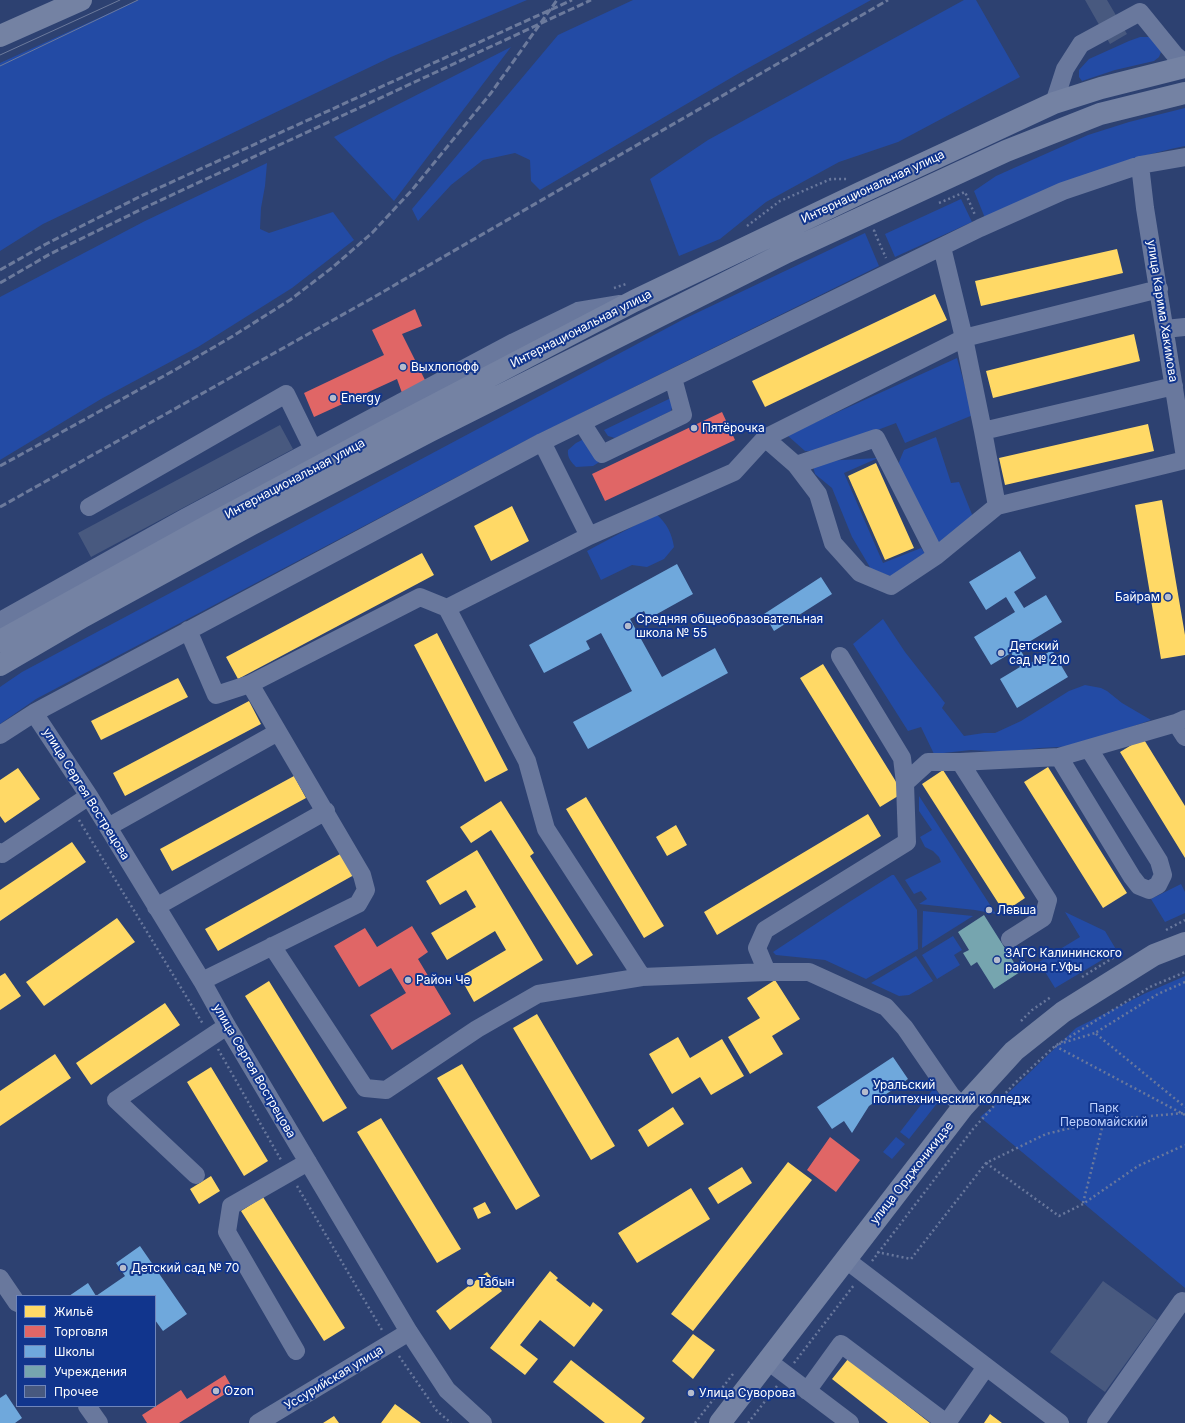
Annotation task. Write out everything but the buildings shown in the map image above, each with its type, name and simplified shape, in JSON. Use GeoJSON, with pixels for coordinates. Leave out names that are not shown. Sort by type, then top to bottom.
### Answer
{"type":"FeatureCollection","features":[{"type":"Feature","properties":{"kind":"main road"},"geometry":{"type":"LineString","coordinates":[[0,36],[81,0]]}},
{"type":"Feature","properties":{"kind":"main road","name":"Интернациональная улица"},"geometry":{"type":"LineString","coordinates":[[4,644],[222,518],[631,303],[847,199],[1054,103],[1101,88],[1185,67]]}},
{"type":"Feature","properties":{"kind":"main road","name":"Интернациональная улица"},"geometry":{"type":"LineString","coordinates":[[4,644],[250,525],[410,442],[787,252],[1006,151],[1100,114],[1185,93]]}},
{"type":"Feature","properties":{"kind":"main road","name":"улица Орджоникидзе"},"geometry":{"type":"LineString","coordinates":[[720,1423],[963,1107],[1014,1051],[1063,1012],[1154,955],[1185,943]]}},
{"type":"Feature","properties":{"kind":"street"},"geometry":{"type":"LineString","coordinates":[[1054,103],[1065,70],[1081,44],[1140,12],[1175,55],[1185,63]]}},
{"type":"Feature","properties":{"kind":"street"},"geometry":{"type":"LineString","coordinates":[[0,735],[34,713],[188,630],[542,442],[672,378],[980,228],[1063,191],[1140,165],[1185,157]]}},
{"type":"Feature","properties":{"kind":"street","name":"улица Карима Хакимова"},"geometry":{"type":"LineString","coordinates":[[1140,165],[1145,208],[1185,459]]}},
{"type":"Feature","properties":{"kind":"street"},"geometry":{"type":"LineString","coordinates":[[942,247],[984,431],[997,506]]}},
{"type":"Feature","properties":{"kind":"street"},"geometry":{"type":"LineString","coordinates":[[447,608],[589,536],[734,472],[765,438],[964,338],[1158,290]]}},
{"type":"Feature","properties":{"kind":"street"},"geometry":{"type":"LineString","coordinates":[[4,644],[50,593],[184,518],[514,342],[578,311],[631,303]]}},
{"type":"Feature","properties":{"kind":"street"},"geometry":{"type":"LineString","coordinates":[[1165,329],[1185,327]]}},
{"type":"Feature","properties":{"kind":"street"},"geometry":{"type":"LineString","coordinates":[[582,422],[602,454],[683,415],[672,378]]}},
{"type":"Feature","properties":{"kind":"street"},"geometry":{"type":"LineString","coordinates":[[984,431],[1174,386]]}},
{"type":"Feature","properties":{"kind":"street"},"geometry":{"type":"LineString","coordinates":[[89,507],[286,394],[313,449]]}},
{"type":"Feature","properties":{"kind":"street"},"geometry":{"type":"LineString","coordinates":[[765,438],[796,465],[818,494],[833,543],[860,573],[891,586],[936,556],[997,506],[1185,459]]}},
{"type":"Feature","properties":{"kind":"street"},"geometry":{"type":"LineString","coordinates":[[796,465],[876,438],[936,556]]}},
{"type":"Feature","properties":{"kind":"street"},"geometry":{"type":"LineString","coordinates":[[542,442],[589,536]]}},
{"type":"Feature","properties":{"kind":"street"},"geometry":{"type":"LineString","coordinates":[[188,630],[216,695],[250,684],[420,597],[447,608],[527,761],[546,829],[642,977]]}},
{"type":"Feature","properties":{"kind":"street"},"geometry":{"type":"LineString","coordinates":[[767,972],[757,948],[765,930],[907,842],[905,783],[902,758],[840,656]]}},
{"type":"Feature","properties":{"kind":"street"},"geometry":{"type":"LineString","coordinates":[[202,981],[358,904],[366,890],[362,876],[326,811],[250,684]]}},
{"type":"Feature","properties":{"kind":"street","name":"улица Сергея Вострецова"},"geometry":{"type":"LineString","coordinates":[[34,713],[89,796],[202,981],[227,1026],[409,1332],[447,1390],[483,1423]]}},
{"type":"Feature","properties":{"kind":"street"},"geometry":{"type":"LineString","coordinates":[[905,783],[928,762],[960,762],[1059,757],[1182,726]]}},
{"type":"Feature","properties":{"kind":"street"},"geometry":{"type":"LineString","coordinates":[[108,827],[278,732]]}},
{"type":"Feature","properties":{"kind":"street"},"geometry":{"type":"LineString","coordinates":[[1059,757],[1132,877],[1139,886],[1149,890],[1158,885],[1163,875],[1159,861],[1089,749]]}},
{"type":"Feature","properties":{"kind":"street"},"geometry":{"type":"LineString","coordinates":[[960,762],[1048,900],[1043,918],[1010,939]]}},
{"type":"Feature","properties":{"kind":"street"},"geometry":{"type":"LineString","coordinates":[[0,852],[2,854],[89,796]]}},
{"type":"Feature","properties":{"kind":"street"},"geometry":{"type":"LineString","coordinates":[[156,907],[326,811]]}},
{"type":"Feature","properties":{"kind":"street"},"geometry":{"type":"LineString","coordinates":[[272,946],[365,1088],[386,1090],[477,1029],[538,994],[642,977],[767,972],[809,972],[886,1007],[905,1028],[951,1096],[963,1107]]}},
{"type":"Feature","properties":{"kind":"street"},"geometry":{"type":"LineString","coordinates":[[196,1175],[116,1100],[227,1026]]}},
{"type":"Feature","properties":{"kind":"street"},"geometry":{"type":"LineString","coordinates":[[296,1351],[227,1232],[231,1206],[308,1162]]}},
{"type":"Feature","properties":{"kind":"street"},"geometry":{"type":"LineString","coordinates":[[845,1259],[1060,1423]]}},
{"type":"Feature","properties":{"kind":"street"},"geometry":{"type":"LineString","coordinates":[[0,1278],[16,1302]]}},
{"type":"Feature","properties":{"kind":"street"},"geometry":{"type":"LineString","coordinates":[[1096,1423],[1182,1301]]}},
{"type":"Feature","properties":{"kind":"street","name":"Уссурийская улица"},"geometry":{"type":"LineString","coordinates":[[258,1423],[409,1332]]}},
{"type":"Feature","properties":{"kind":"street"},"geometry":{"type":"LineString","coordinates":[[807,1390],[841,1344],[946,1423],[986,1367]]}},
{"type":"Feature","properties":{"kind":"street"},"geometry":{"type":"LineString","coordinates":[[768,1361],[850,1423]]}},
{"type":"Feature","properties":{"kind":"street"},"geometry":{"type":"LineString","coordinates":[[88,1407],[99,1423]]}},
{"type":"Feature","properties":{"kind":"path"},"geometry":{"type":"LineString","coordinates":[[937,204],[965,192],[976,219]]}},
{"type":"Feature","properties":{"kind":"path"},"geometry":{"type":"LineString","coordinates":[[881,228],[874,230],[887,260]]}},
{"type":"Feature","properties":{"kind":"path"},"geometry":{"type":"LineString","coordinates":[[71,808],[211,1037],[289,1173],[391,1343],[437,1411],[451,1423]]}},
{"type":"Feature","properties":{"kind":"path"},"geometry":{"type":"LineString","coordinates":[[1184,1114],[1104,1120],[1046,1134],[986,1163],[911,1259],[877,1252],[973,1129],[1014,1084],[1055,1046],[1150,987],[1185,972]]}},
{"type":"Feature","properties":{"kind":"path"},"geometry":{"type":"LineString","coordinates":[[1055,1046],[1095,1033],[1158,994],[1185,982]]}},
{"type":"Feature","properties":{"kind":"path"},"geometry":{"type":"LineString","coordinates":[[1095,1033],[1185,1107]]}},
{"type":"Feature","properties":{"kind":"path"},"geometry":{"type":"LineString","coordinates":[[1055,1046],[1184,1114]]}},
{"type":"Feature","properties":{"kind":"path"},"geometry":{"type":"LineString","coordinates":[[1083,1204],[1104,1120]]}},
{"type":"Feature","properties":{"kind":"path"},"geometry":{"type":"LineString","coordinates":[[986,1163],[1060,1216],[1083,1204],[1138,1166],[1185,1145]]}},
{"type":"Feature","properties":{"kind":"path"},"geometry":{"type":"LineString","coordinates":[[748,1423],[851,1288]]}},
{"type":"Feature","properties":{"kind":"green space"},"geometry":{"type":"Polygon","coordinates":[[[138,0],[527,0],[391,57],[43,224],[0,251],[0,63],[138,0]]]}},
{"type":"Feature","properties":{"kind":"green space"},"geometry":{"type":"Polygon","coordinates":[[[633,0],[871,0],[741,72],[540,190],[531,181],[530,160],[515,153],[483,160],[451,185],[418,221],[412,209],[558,35],[633,0]]]}},
{"type":"Feature","properties":{"kind":"green space"},"geometry":{"type":"Polygon","coordinates":[[[964,0],[976,0],[1020,77],[898,142],[839,162],[766,202],[720,239],[679,256],[650,179],[708,140],[964,0]]]}},
{"type":"Feature","properties":{"kind":"green space"},"geometry":{"type":"Polygon","coordinates":[[[1140,37],[1151,37],[1158,44],[1161,52],[1159,57],[1154,61],[1115,70],[1082,81],[1079,77],[1079,70],[1089,59],[1140,37]]]}},
{"type":"Feature","properties":{"kind":"green space"},"geometry":{"type":"Polygon","coordinates":[[[511,47],[394,201],[334,137],[511,47]]]}},
{"type":"Feature","properties":{"kind":"green space"},"geometry":{"type":"Polygon","coordinates":[[[1185,108],[1185,146],[1133,159],[1083,177],[985,218],[974,191],[996,176],[1088,135],[1129,122],[1185,108]]]}},
{"type":"Feature","properties":{"kind":"green space"},"geometry":{"type":"Polygon","coordinates":[[[267,163],[261,208],[260,229],[269,233],[333,212],[354,240],[292,288],[198,347],[101,399],[0,460],[0,297],[145,221],[267,163]]]}},
{"type":"Feature","properties":{"kind":"green space"},"geometry":{"type":"Polygon","coordinates":[[[961,199],[972,222],[895,257],[885,234],[961,199]]]}},
{"type":"Feature","properties":{"kind":"green space"},"geometry":{"type":"Polygon","coordinates":[[[865,233],[879,266],[525,441],[36,699],[0,724],[0,687],[22,672],[684,319],[865,233]]]}},
{"type":"Feature","properties":{"kind":"green space"},"geometry":{"type":"Polygon","coordinates":[[[957,358],[973,415],[905,443],[896,423],[822,451],[805,451],[787,435],[957,358]]]}},
{"type":"Feature","properties":{"kind":"green space"},"geometry":{"type":"Polygon","coordinates":[[[671,398],[673,404],[671,411],[615,438],[608,436],[604,430],[671,398]]]}},
{"type":"Feature","properties":{"kind":"green space"},"geometry":{"type":"Polygon","coordinates":[[[936,437],[951,483],[959,482],[973,517],[938,547],[898,471],[899,462],[904,450],[936,437]]]}},
{"type":"Feature","properties":{"kind":"green space"},"geometry":{"type":"Polygon","coordinates":[[[586,438],[601,461],[593,466],[576,467],[568,455],[568,450],[576,443],[586,438]]]}},
{"type":"Feature","properties":{"kind":"green space"},"geometry":{"type":"Polygon","coordinates":[[[878,458],[844,473],[883,563],[921,548],[926,555],[893,577],[871,569],[852,537],[832,488],[815,474],[813,466],[824,461],[878,458]]]}},
{"type":"Feature","properties":{"kind":"green space"},"geometry":{"type":"Polygon","coordinates":[[[656,514],[668,529],[674,547],[664,559],[647,567],[632,565],[601,580],[587,551],[656,514]]]}},
{"type":"Feature","properties":{"kind":"green space"},"geometry":{"type":"Polygon","coordinates":[[[883,619],[905,652],[945,703],[942,708],[964,736],[995,733],[1021,721],[1069,691],[1085,685],[1101,688],[1107,691],[1122,703],[1151,720],[1076,746],[1003,752],[971,750],[934,754],[921,727],[908,731],[853,644],[883,619]]]}},
{"type":"Feature","properties":{"kind":"green space"},"geometry":{"type":"Polygon","coordinates":[[[919,796],[996,914],[975,910],[919,904],[927,899],[921,891],[914,894],[905,880],[941,862],[939,857],[933,851],[925,847],[920,837],[932,830],[919,811],[919,796]]]}},
{"type":"Feature","properties":{"kind":"green space"},"geometry":{"type":"Polygon","coordinates":[[[894,875],[917,910],[918,949],[866,979],[825,960],[776,955],[773,952],[846,904],[894,875]]]}},
{"type":"Feature","properties":{"kind":"green space"},"geometry":{"type":"Polygon","coordinates":[[[1181,884],[1185,892],[1185,913],[1165,922],[1151,899],[1181,884]]]}},
{"type":"Feature","properties":{"kind":"green space"},"geometry":{"type":"Polygon","coordinates":[[[923,911],[973,916],[922,948],[923,911]]]}},
{"type":"Feature","properties":{"kind":"green space"},"geometry":{"type":"Polygon","coordinates":[[[1065,912],[1105,931],[1117,951],[1055,988],[1039,962],[1080,937],[1065,912]]]}},
{"type":"Feature","properties":{"kind":"green space"},"geometry":{"type":"Polygon","coordinates":[[[953,936],[962,950],[954,955],[960,965],[937,979],[922,955],[953,936]]]}},
{"type":"Feature","properties":{"kind":"green space"},"geometry":{"type":"Polygon","coordinates":[[[916,956],[933,981],[909,995],[899,996],[871,983],[916,956]]]}},
{"type":"Feature","properties":{"kind":"green space","name":"Парк Первомайский"},"geometry":{"type":"Polygon","coordinates":[[[1185,976],[1185,1288],[980,1117],[1002,1099],[1076,1028],[1146,993],[1185,976]]]}},
{"type":"Feature","properties":{"kind":"green space"},"geometry":{"type":"Polygon","coordinates":[[[934,1088],[942,1097],[909,1139],[900,1132],[934,1088]]]}},
{"type":"Feature","properties":{"kind":"green space"},"geometry":{"type":"Polygon","coordinates":[[[896,1137],[905,1144],[892,1159],[883,1152],[896,1137]]]}},
{"type":"Feature","properties":{"kind":"tram line"},"geometry":{"type":"LineString","coordinates":[[0,55],[120,0]]}},
{"type":"Feature","properties":{"kind":"tram line"},"geometry":{"type":"LineString","coordinates":[[0,66],[138,0]]}},
{"type":"Feature","properties":{"kind":"railway"},"geometry":{"type":"LineString","coordinates":[[0,466],[173,371],[233,336],[290,300],[333,267],[372,233],[412,190],[491,93],[557,0]]}},
{"type":"Feature","properties":{"kind":"railway"},"geometry":{"type":"LineString","coordinates":[[0,270],[46,244],[141,196],[572,0]]}},
{"type":"Feature","properties":{"kind":"railway"},"geometry":{"type":"LineString","coordinates":[[0,283],[50,254],[146,207],[591,0]]}},
{"type":"Feature","properties":{"kind":"railway"},"geometry":{"type":"LineString","coordinates":[[0,507],[367,301],[888,0]]}},
{"type":"Feature","properties":{"kind":"place","name":"Выхлопофф"},"geometry":{"type":"Point","coordinates":[403,367]}},
{"type":"Feature","properties":{"kind":"place","name":"Energy"},"geometry":{"type":"Point","coordinates":[333,398]}},
{"type":"Feature","properties":{"kind":"place","name":"Пятёрочка"},"geometry":{"type":"Point","coordinates":[694,428]}},
{"type":"Feature","properties":{"kind":"place","name":"Байрам"},"geometry":{"type":"Point","coordinates":[1168,597]}},
{"type":"Feature","properties":{"kind":"place","name":"Средняя общеобразовательная школа № 55"},"geometry":{"type":"Point","coordinates":[628,626]}},
{"type":"Feature","properties":{"kind":"place","name":"Детский сад № 210"},"geometry":{"type":"Point","coordinates":[1001,653]}},
{"type":"Feature","properties":{"kind":"place","name":"Левша"},"geometry":{"type":"Point","coordinates":[989,910]}},
{"type":"Feature","properties":{"kind":"place","name":"ЗАГС Калининского района г.Уфы"},"geometry":{"type":"Point","coordinates":[997,960]}},
{"type":"Feature","properties":{"kind":"place","name":"Район Че"},"geometry":{"type":"Point","coordinates":[408,980]}},
{"type":"Feature","properties":{"kind":"place","name":"Уральский политехнический колледж"},"geometry":{"type":"Point","coordinates":[865,1092]}},
{"type":"Feature","properties":{"kind":"place","name":"Детский сад № 70"},"geometry":{"type":"Point","coordinates":[123,1268]}},
{"type":"Feature","properties":{"kind":"place","name":"Табын"},"geometry":{"type":"Point","coordinates":[470,1282]}},
{"type":"Feature","properties":{"kind":"place","name":"Ozon"},"geometry":{"type":"Point","coordinates":[216,1391]}},
{"type":"Feature","properties":{"kind":"place","name":"Улица Суворова"},"geometry":{"type":"Point","coordinates":[691,1393]}}]}
